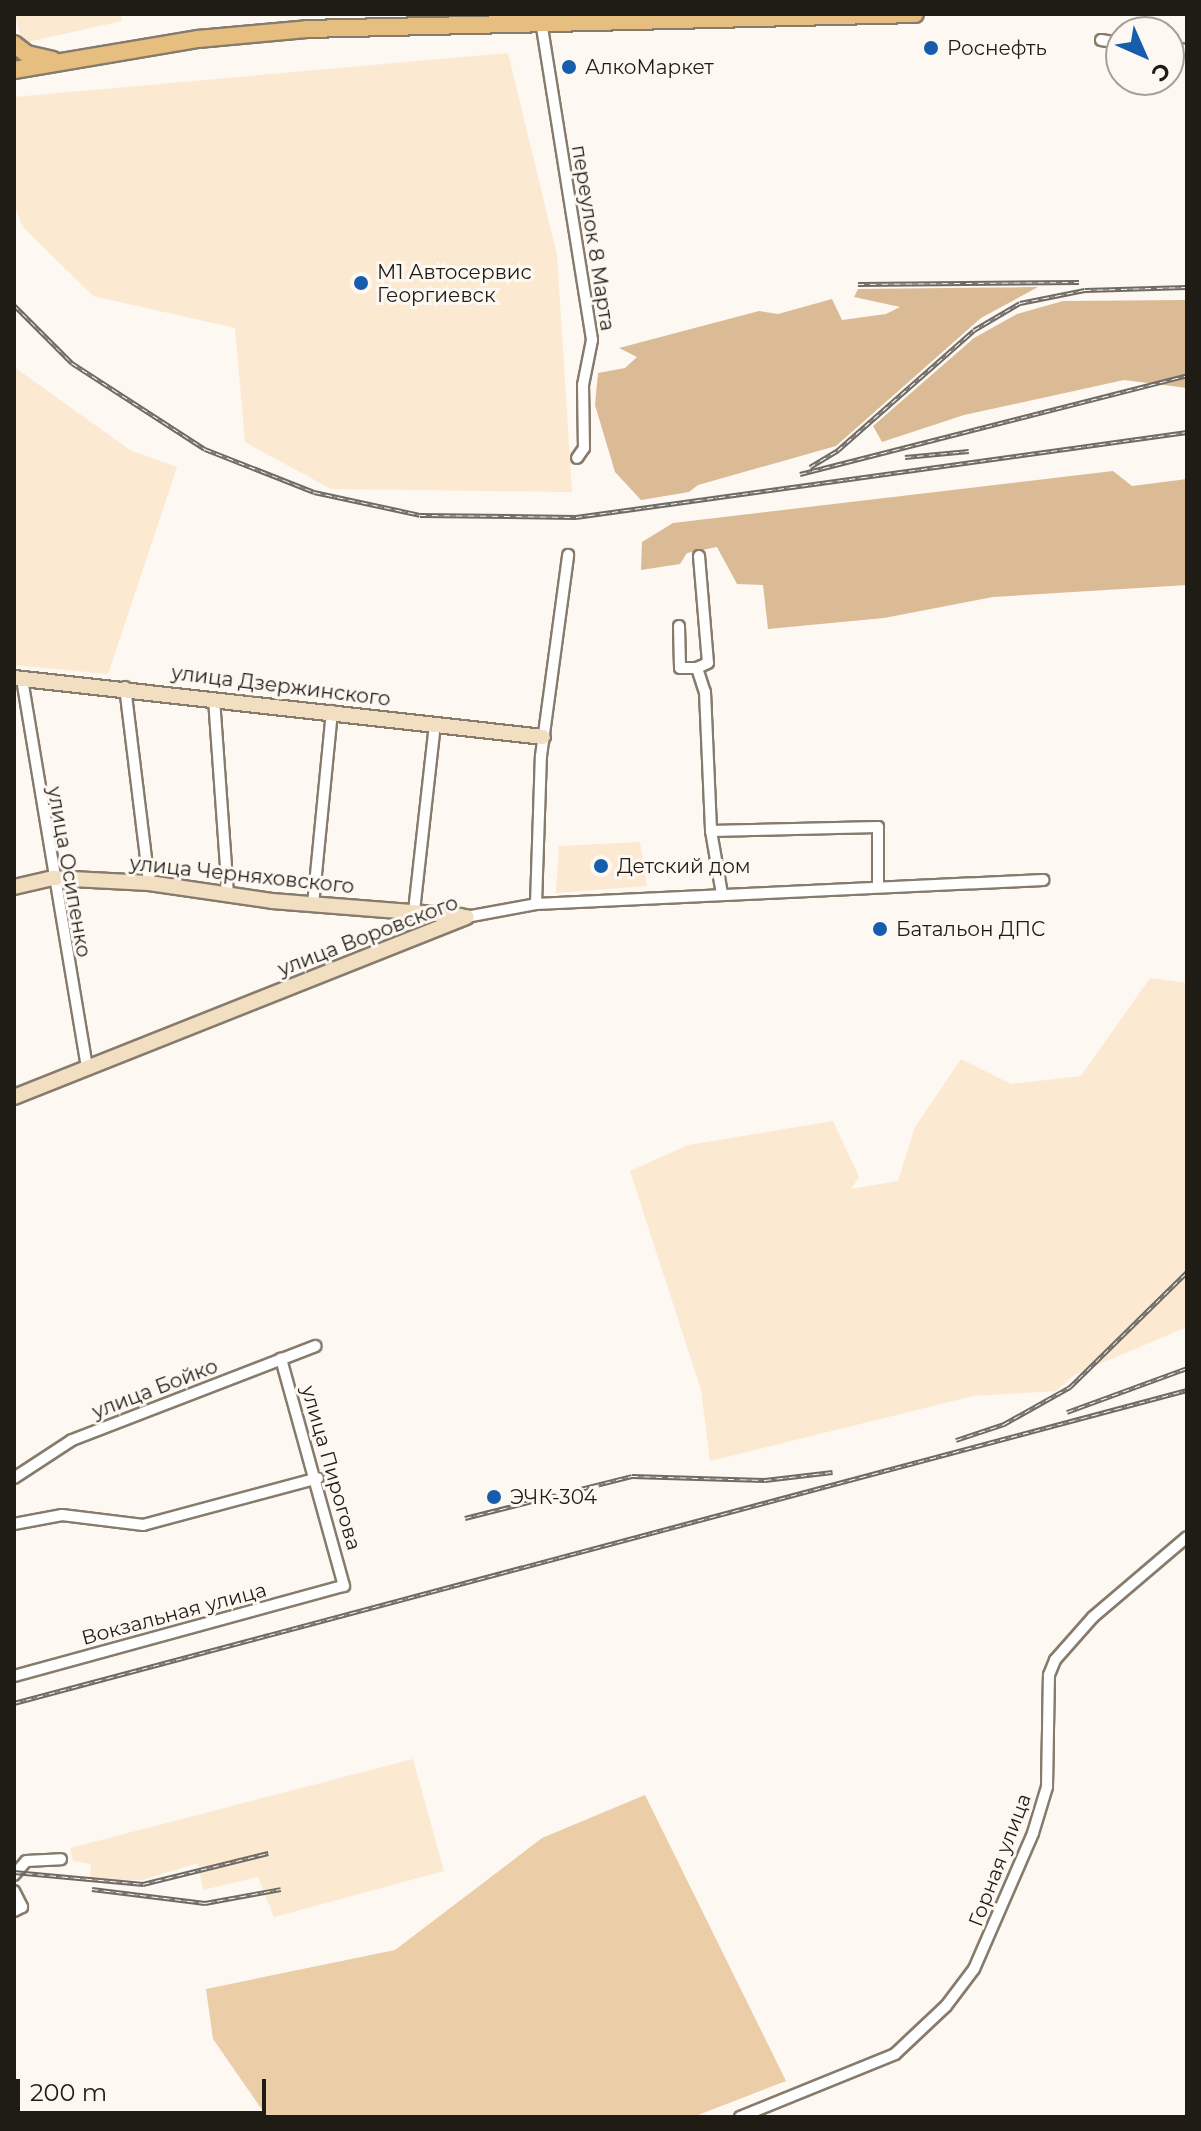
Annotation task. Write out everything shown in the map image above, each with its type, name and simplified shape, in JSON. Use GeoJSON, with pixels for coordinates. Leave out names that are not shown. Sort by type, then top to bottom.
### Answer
{"type":"FeatureCollection","features":[{"type":"Feature","properties":{"kind":"main road"},"geometry":{"type":"LineString","coordinates":[[14,70],[231,35],[541,21],[567,17],[915,14]]}},
{"type":"Feature","properties":{"kind":"main road"},"geometry":{"type":"LineString","coordinates":[[14,44],[38,58],[61,60]]}},
{"type":"Feature","properties":{"kind":"street","name":"переулок 8 Марта"},"geometry":{"type":"LineString","coordinates":[[541,21],[592,340],[583,385],[584,448],[577,458]]}},
{"type":"Feature","properties":{"kind":"street"},"geometry":{"type":"LineString","coordinates":[[1101,40],[1105,41]]}},
{"type":"Feature","properties":{"kind":"street"},"geometry":{"type":"LineString","coordinates":[[536,904],[543,737],[568,555]]}},
{"type":"Feature","properties":{"kind":"street"},"geometry":{"type":"LineString","coordinates":[[679,626],[680,668],[697,668],[708,663],[699,556]]}},
{"type":"Feature","properties":{"kind":"street"},"geometry":{"type":"LineString","coordinates":[[697,668],[705,692],[711,831],[722,894]]}},
{"type":"Feature","properties":{"kind":"street","name":"улица Дзержинского"},"geometry":{"type":"LineString","coordinates":[[18,678],[125,687],[543,737]]}},
{"type":"Feature","properties":{"kind":"street","name":"улица Осипенко"},"geometry":{"type":"LineString","coordinates":[[18,678],[87,1069]]}},
{"type":"Feature","properties":{"kind":"street"},"geometry":{"type":"LineString","coordinates":[[125,687],[149,883]]}},
{"type":"Feature","properties":{"kind":"street"},"geometry":{"type":"LineString","coordinates":[[214,699],[228,895]]}},
{"type":"Feature","properties":{"kind":"street"},"geometry":{"type":"LineString","coordinates":[[313,905],[332,711]]}},
{"type":"Feature","properties":{"kind":"street"},"geometry":{"type":"LineString","coordinates":[[414,911],[435,725]]}},
{"type":"Feature","properties":{"kind":"street"},"geometry":{"type":"LineString","coordinates":[[711,831],[878,827],[878,885]]}},
{"type":"Feature","properties":{"kind":"street","name":"улица Черняховского"},"geometry":{"type":"LineString","coordinates":[[14,887],[53,878],[149,883],[313,905],[466,917]]}},
{"type":"Feature","properties":{"kind":"street","name":"улица Воровского"},"geometry":{"type":"LineString","coordinates":[[14,1097],[466,917],[536,904],[878,885],[1043,880]]}},
{"type":"Feature","properties":{"kind":"street","name":"улица Бойко"},"geometry":{"type":"LineString","coordinates":[[14,1478],[72,1440],[316,1346]]}},
{"type":"Feature","properties":{"kind":"street","name":"улица Пирогова"},"geometry":{"type":"LineString","coordinates":[[281,1359],[318,1478],[344,1586]]}},
{"type":"Feature","properties":{"kind":"street"},"geometry":{"type":"LineString","coordinates":[[14,1524],[62,1515],[143,1525],[318,1478]]}},
{"type":"Feature","properties":{"kind":"street","name":"Горная улица"},"geometry":{"type":"LineString","coordinates":[[740,2117],[895,2054],[946,2006],[974,1969],[1037,1822],[1047,1787],[1049,1675],[1055,1660],[1093,1617],[1187,1537]]}},
{"type":"Feature","properties":{"kind":"street","name":"Вокзальная улица"},"geometry":{"type":"LineString","coordinates":[[14,1676],[344,1586]]}},
{"type":"Feature","properties":{"kind":"street"},"geometry":{"type":"LineString","coordinates":[[14,1875],[26,1861],[61,1859]]}},
{"type":"Feature","properties":{"kind":"street"},"geometry":{"type":"LineString","coordinates":[[14,1891],[22,1907],[14,1911]]}},
{"type":"Feature","properties":{"kind":"shaded area"},"geometry":{"type":"Polygon","coordinates":[[[14,14],[120,14],[122,21],[23,43],[14,14]]]}},
{"type":"Feature","properties":{"kind":"shaded area"},"geometry":{"type":"Polygon","coordinates":[[[508,53],[557,255],[572,492],[331,489],[245,442],[235,328],[93,296],[23,227],[14,205],[14,97],[508,53]]]}},
{"type":"Feature","properties":{"kind":"shaded area"},"geometry":{"type":"Polygon","coordinates":[[[1038,287],[981,318],[836,446],[698,485],[689,492],[641,500],[615,472],[595,405],[598,373],[625,368],[637,357],[619,348],[759,311],[778,314],[832,299],[842,320],[886,314],[900,307],[854,297],[858,289],[1038,287]]]}},
{"type":"Feature","properties":{"kind":"shaded area"},"geometry":{"type":"Polygon","coordinates":[[[1187,300],[1187,388],[1124,380],[964,415],[882,442],[873,426],[974,338],[1017,314],[1063,301],[1187,300]]]}},
{"type":"Feature","properties":{"kind":"shaded area"},"geometry":{"type":"Polygon","coordinates":[[[14,367],[130,450],[177,467],[108,674],[14,665],[14,367]]]}},
{"type":"Feature","properties":{"kind":"shaded area"},"geometry":{"type":"Polygon","coordinates":[[[1113,471],[1132,486],[1187,479],[1187,585],[993,597],[884,618],[768,629],[763,585],[737,584],[717,547],[687,553],[680,564],[641,570],[642,542],[673,523],[1113,471]]]}},
{"type":"Feature","properties":{"kind":"shaded area","name":"Детский дом"},"geometry":{"type":"Polygon","coordinates":[[[640,842],[647,886],[556,893],[559,846],[640,842]]]}},
{"type":"Feature","properties":{"kind":"shaded area"},"geometry":{"type":"Polygon","coordinates":[[[1150,978],[1187,983],[1187,1327],[1076,1374],[1056,1391],[973,1396],[710,1461],[701,1390],[630,1171],[688,1145],[833,1121],[859,1177],[851,1189],[898,1181],[915,1127],[961,1059],[1011,1084],[1081,1076],[1150,978]]]}},
{"type":"Feature","properties":{"kind":"shaded area"},"geometry":{"type":"Polygon","coordinates":[[[413,1759],[444,1871],[274,1917],[258,1877],[203,1890],[198,1863],[142,1880],[90,1880],[91,1864],[73,1861],[70,1848],[413,1759]]]}},
{"type":"Feature","properties":{"kind":"shaded area"},"geometry":{"type":"Polygon","coordinates":[[[645,1795],[786,2081],[693,2117],[267,2117],[213,2039],[206,1989],[395,1950],[542,1838],[645,1795]]]}},
{"type":"Feature","properties":{"kind":"railway"},"geometry":{"type":"LineString","coordinates":[[858,284],[1079,282]]}},
{"type":"Feature","properties":{"kind":"railway"},"geometry":{"type":"LineString","coordinates":[[810,467],[838,450],[974,330],[1020,303],[1085,290],[1187,287]]}},
{"type":"Feature","properties":{"kind":"railway"},"geometry":{"type":"LineString","coordinates":[[14,305],[72,363],[205,449],[314,492],[420,515],[576,517],[1187,432]]}},
{"type":"Feature","properties":{"kind":"railway"},"geometry":{"type":"LineString","coordinates":[[800,474],[1187,375]]}},
{"type":"Feature","properties":{"kind":"railway"},"geometry":{"type":"LineString","coordinates":[[905,457],[969,451]]}},
{"type":"Feature","properties":{"kind":"railway"},"geometry":{"type":"LineString","coordinates":[[956,1440],[1004,1424],[1070,1387],[1187,1272]]}},
{"type":"Feature","properties":{"kind":"railway"},"geometry":{"type":"LineString","coordinates":[[1067,1412],[1187,1368]]}},
{"type":"Feature","properties":{"kind":"railway"},"geometry":{"type":"LineString","coordinates":[[14,1703],[1187,1390]]}},
{"type":"Feature","properties":{"kind":"railway"},"geometry":{"type":"LineString","coordinates":[[465,1518],[632,1476],[765,1480],[833,1472]]}},
{"type":"Feature","properties":{"kind":"railway"},"geometry":{"type":"LineString","coordinates":[[14,1872],[143,1884],[268,1853]]}},
{"type":"Feature","properties":{"kind":"railway"},"geometry":{"type":"LineString","coordinates":[[92,1889],[205,1903],[281,1889]]}},
{"type":"Feature","properties":{"kind":"place","name":"Роснефть"},"geometry":{"type":"Point","coordinates":[931,48]}},
{"type":"Feature","properties":{"kind":"place","name":"АлкоМаркет"},"geometry":{"type":"Point","coordinates":[569,67]}},
{"type":"Feature","properties":{"kind":"place","name":"М1 Автосервис Георгиевск"},"geometry":{"type":"Point","coordinates":[361,283]}},
{"type":"Feature","properties":{"kind":"place","name":"Детский дом"},"geometry":{"type":"Point","coordinates":[601,866]}},
{"type":"Feature","properties":{"kind":"place","name":"Батальон ДПС"},"geometry":{"type":"Point","coordinates":[880,929]}},
{"type":"Feature","properties":{"kind":"place","name":"ЭЧК-304"},"geometry":{"type":"Point","coordinates":[494,1497]}}]}
